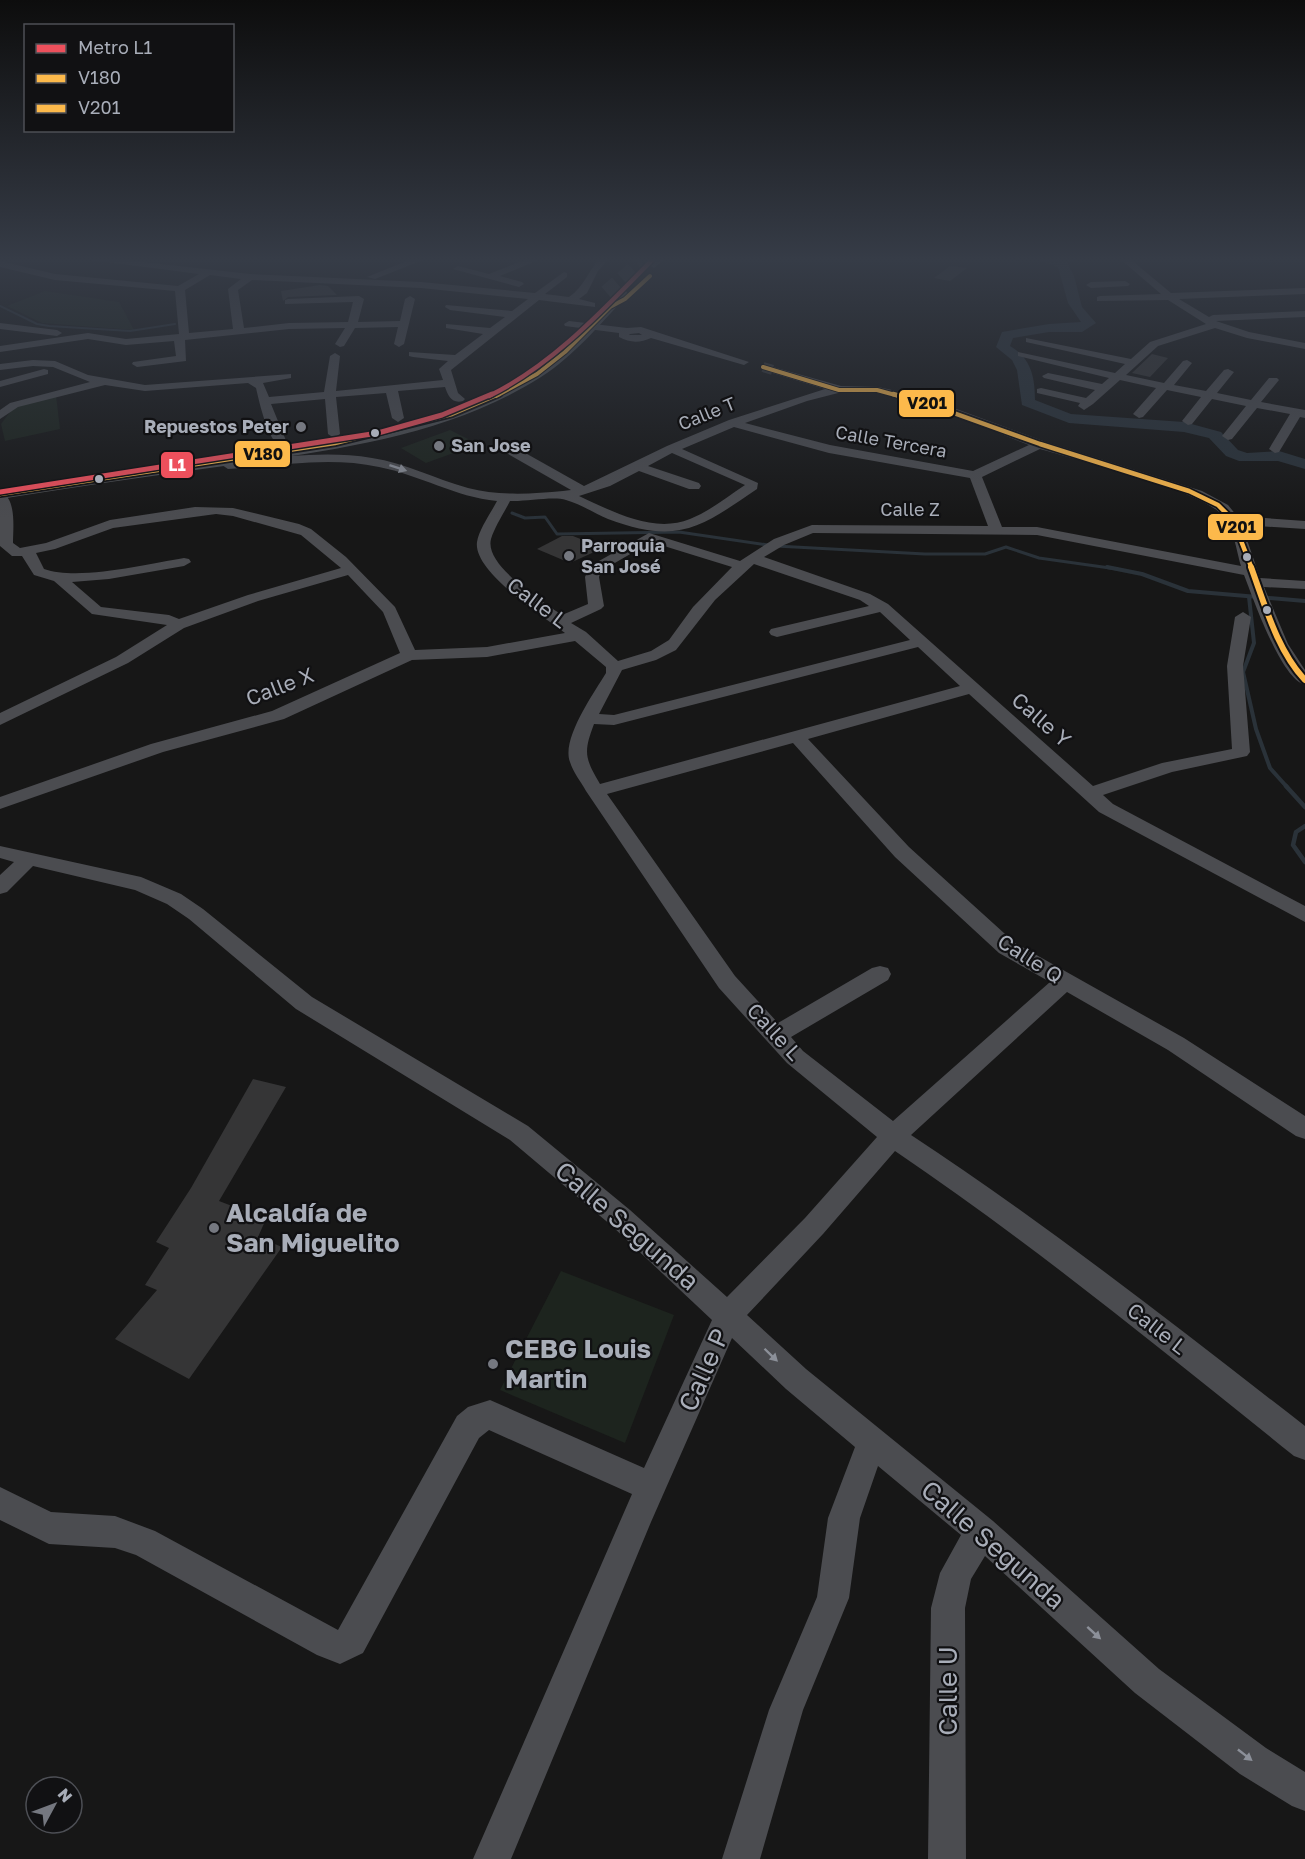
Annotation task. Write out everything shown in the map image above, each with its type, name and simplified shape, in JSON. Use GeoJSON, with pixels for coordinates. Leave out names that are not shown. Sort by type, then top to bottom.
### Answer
{"type":"FeatureCollection","features":[{"type":"Feature","properties":{"kind":"main road"},"geometry":{"type":"LineString","coordinates":[[0,486],[334,434],[398,418],[459,399],[491,384],[552,345]]}},
{"type":"Feature","properties":{"kind":"main road"},"geometry":{"type":"LineString","coordinates":[[0,495],[335,443],[452,414],[490,399],[537,374],[565,352],[569,345]]}},
{"type":"Feature","properties":{"kind":"street"},"geometry":{"type":"LineString","coordinates":[[0,349],[29,345]]}},
{"type":"Feature","properties":{"kind":"street"},"geometry":{"type":"LineString","coordinates":[[137,364],[182,359],[182,345]]}},
{"type":"Feature","properties":{"kind":"street"},"geometry":{"type":"LineString","coordinates":[[459,399],[453,395],[445,369],[476,345]]}},
{"type":"Feature","properties":{"kind":"street"},"geometry":{"type":"LineString","coordinates":[[675,345],[839,390]]}},
{"type":"Feature","properties":{"kind":"street"},"geometry":{"type":"LineString","coordinates":[[1052,345],[1131,362]]}},
{"type":"Feature","properties":{"kind":"street"},"geometry":{"type":"LineString","coordinates":[[1041,391],[1086,404],[1131,362],[1139,349],[1150,345]]}},
{"type":"Feature","properties":{"kind":"street"},"geometry":{"type":"LineString","coordinates":[[413,354],[458,359]]}},
{"type":"Feature","properties":{"kind":"street"},"geometry":{"type":"LineString","coordinates":[[1022,354],[1166,386],[1302,412],[1275,449]]}},
{"type":"Feature","properties":{"kind":"street"},"geometry":{"type":"LineString","coordinates":[[334,434],[330,393],[335,356]]}},
{"type":"Feature","properties":{"kind":"street"},"geometry":{"type":"LineString","coordinates":[[0,367],[22,363],[55,364],[75,375],[145,388],[239,378],[255,381],[287,376]]}},
{"type":"Feature","properties":{"kind":"street"},"geometry":{"type":"LineString","coordinates":[[1139,414],[1187,363]]}},
{"type":"Feature","properties":{"kind":"street"},"geometry":{"type":"LineString","coordinates":[[0,384],[48,371]]}},
{"type":"Feature","properties":{"kind":"street"},"geometry":{"type":"LineString","coordinates":[[1188,421],[1228,372]]}},
{"type":"Feature","properties":{"kind":"street"},"geometry":{"type":"LineString","coordinates":[[1048,376],[1102,388]]}},
{"type":"Feature","properties":{"kind":"street"},"geometry":{"type":"LineString","coordinates":[[1228,436],[1273,380]]}},
{"type":"Feature","properties":{"kind":"street"},"geometry":{"type":"LineString","coordinates":[[0,415],[14,405],[107,381]]}},
{"type":"Feature","properties":{"kind":"street"},"geometry":{"type":"LineString","coordinates":[[255,381],[261,387],[264,401],[281,443]]}},
{"type":"Feature","properties":{"kind":"street"},"geometry":{"type":"LineString","coordinates":[[804,382],[825,392]]}},
{"type":"Feature","properties":{"kind":"street"},"geometry":{"type":"LineString","coordinates":[[264,401],[449,383]]}},
{"type":"Feature","properties":{"kind":"street"},"geometry":{"type":"LineString","coordinates":[[391,388],[398,418]]}},
{"type":"Feature","properties":{"kind":"street","name":"Calle T"},"geometry":{"type":"LineString","coordinates":[[222,461],[228,465],[316,458],[371,461],[465,492],[506,497],[566,495],[583,491],[733,423],[825,392],[877,390],[902,396],[1040,444],[1189,491],[1218,504],[1233,520]]}},
{"type":"Feature","properties":{"kind":"street","name":"Calle Tercera"},"geometry":{"type":"LineString","coordinates":[[733,423],[829,450],[975,475]]}},
{"type":"Feature","properties":{"kind":"street"},"geometry":{"type":"LineString","coordinates":[[500,444],[583,491]]}},
{"type":"Feature","properties":{"kind":"street"},"geometry":{"type":"LineString","coordinates":[[996,529],[975,475],[1040,444]]}},
{"type":"Feature","properties":{"kind":"street"},"geometry":{"type":"LineString","coordinates":[[566,495],[609,514],[661,530],[686,526],[752,486],[751,483],[672,449]]}},
{"type":"Feature","properties":{"kind":"street"},"geometry":{"type":"LineString","coordinates":[[636,466],[694,486]]}},
{"type":"Feature","properties":{"kind":"street"},"geometry":{"type":"LineString","coordinates":[[0,495],[6,511],[6,544],[17,553],[28,552],[110,524],[216,510],[294,527],[306,532],[390,610],[409,655]]}},
{"type":"Feature","properties":{"kind":"street","name":"Calle L"},"geometry":{"type":"LineString","coordinates":[[506,497],[484,540],[484,549],[504,579],[580,635],[609,659],[614,667],[614,674],[588,719],[576,754],[595,791],[727,982],[795,1057],[893,1136],[962,1182],[1093,1279],[1305,1445]]}},
{"type":"Feature","properties":{"kind":"street"},"geometry":{"type":"LineString","coordinates":[[1305,525],[1233,520],[1257,587],[1295,669],[1305,680]]}},
{"type":"Feature","properties":{"kind":"street","name":"Calle Z"},"geometry":{"type":"LineString","coordinates":[[614,667],[645,659],[670,647],[679,639],[698,610],[748,562],[794,535],[812,529],[996,529],[1047,532],[1257,587],[1305,585]]}},
{"type":"Feature","properties":{"kind":"street","name":"Calle Y"},"geometry":{"type":"LineString","coordinates":[[562,621],[596,606],[592,577],[595,568],[649,537],[748,562],[865,597],[883,607],[1107,808],[1305,915]]}},
{"type":"Feature","properties":{"kind":"street"},"geometry":{"type":"LineString","coordinates":[[28,552],[31,562],[40,573],[59,577],[105,575],[184,562]]}},
{"type":"Feature","properties":{"kind":"street"},"geometry":{"type":"LineString","coordinates":[[0,720],[93,676],[178,625],[253,598],[349,570]]}},
{"type":"Feature","properties":{"kind":"street"},"geometry":{"type":"LineString","coordinates":[[59,577],[82,600],[97,611],[169,620],[178,625]]}},
{"type":"Feature","properties":{"kind":"street"},"geometry":{"type":"LineString","coordinates":[[777,632],[883,607]]}},
{"type":"Feature","properties":{"kind":"street"},"geometry":{"type":"LineString","coordinates":[[1090,793],[1168,767],[1241,752],[1235,666],[1243,617]]}},
{"type":"Feature","properties":{"kind":"street","name":"Calle X"},"geometry":{"type":"LineString","coordinates":[[0,803],[157,748],[278,715],[409,655],[487,652],[580,635]]}},
{"type":"Feature","properties":{"kind":"street"},"geometry":{"type":"LineString","coordinates":[[588,719],[614,720],[920,642]]}},
{"type":"Feature","properties":{"kind":"street"},"geometry":{"type":"LineString","coordinates":[[595,791],[971,688]]}},
{"type":"Feature","properties":{"kind":"street","name":"Calle Q"},"geometry":{"type":"LineString","coordinates":[[797,737],[902,852],[1007,948],[1176,1044],[1305,1129]]}},
{"type":"Feature","properties":{"kind":"street","name":"Calle Segunda"},"geometry":{"type":"LineString","coordinates":[[0,852],[141,884],[174,899],[196,914],[303,1003],[519,1133],[621,1218],[796,1379],[982,1532],[1147,1681],[1253,1761],[1305,1793]]}},
{"type":"Feature","properties":{"kind":"street"},"geometry":{"type":"LineString","coordinates":[[0,887],[28,859]]}},
{"type":"Feature","properties":{"kind":"street"},"geometry":{"type":"LineString","coordinates":[[775,1035],[880,974]]}},
{"type":"Feature","properties":{"kind":"street","name":"Calle P"},"geometry":{"type":"LineString","coordinates":[[492,1859],[651,1487],[728,1315],[814,1226],[893,1136],[1064,982]]}},
{"type":"Feature","properties":{"kind":"street"},"geometry":{"type":"LineString","coordinates":[[0,1503],[48,1528],[115,1532],[144,1542],[340,1647],[351,1641],[468,1427],[478,1417],[490,1415],[651,1487]]}},
{"type":"Feature","properties":{"kind":"street"},"geometry":{"type":"LineString","coordinates":[[741,1859],[786,1710],[833,1598],[844,1518],[872,1441]]}},
{"type":"Feature","properties":{"kind":"street","name":"Calle U"},"geometry":{"type":"LineString","coordinates":[[947,1859],[948,1608],[956,1573],[982,1532]]}},
{"type":"Feature","properties":{"kind":"shaded area"},"geometry":{"type":"Polygon","coordinates":[[[56,395],[60,429],[5,441],[1,424],[13,408],[56,395]]]}},
{"type":"Feature","properties":{"kind":"shaded area","name":"San Jose"},"geometry":{"type":"Polygon","coordinates":[[[450,430],[478,444],[426,463],[401,448],[450,430]]]}},
{"type":"Feature","properties":{"kind":"shaded area"},"geometry":{"type":"Polygon","coordinates":[[[561,1271],[674,1315],[625,1443],[500,1390],[561,1271]]]}},
{"type":"Feature","properties":{"kind":"building"},"geometry":{"type":"Polygon","coordinates":[[[1152,354],[1168,358],[1150,377],[1132,373],[1152,354]]]}},
{"type":"Feature","properties":{"kind":"building","name":"Parroquia San José"},"geometry":{"type":"Polygon","coordinates":[[[562,536],[573,536],[603,548],[570,563],[537,549],[562,536]]]}},
{"type":"Feature","properties":{"kind":"building","name":"Alcaldía de San Miguelito"},"geometry":{"type":"Polygon","coordinates":[[[253,1079],[286,1087],[219,1201],[266,1219],[258,1237],[282,1247],[189,1379],[115,1339],[157,1290],[145,1285],[169,1248],[156,1242],[191,1188],[253,1079]]]}},
{"type":"Feature","properties":{"kind":"waterway"},"geometry":{"type":"LineString","coordinates":[[1004,345],[1003,347],[1017,357],[1024,370],[1027,402],[1069,418],[1184,427],[1215,435],[1232,453],[1245,458],[1279,456],[1305,464]]}},
{"type":"Feature","properties":{"kind":"waterway"},"geometry":{"type":"LineString","coordinates":[[512,513],[525,518],[545,517],[557,534],[679,532],[768,545]]}},
{"type":"Feature","properties":{"kind":"waterway"},"geometry":{"type":"LineString","coordinates":[[776,546],[925,554],[985,554],[1006,547],[1039,558],[1117,569]]}},
{"type":"Feature","properties":{"kind":"waterway"},"geometry":{"type":"LineString","coordinates":[[1107,567],[1117,569]]}},
{"type":"Feature","properties":{"kind":"waterway"},"geometry":{"type":"LineString","coordinates":[[1117,569],[1142,574],[1188,591],[1305,601]]}},
{"type":"Feature","properties":{"kind":"waterway"},"geometry":{"type":"LineString","coordinates":[[1249,597],[1254,643],[1243,672],[1256,729],[1270,768],[1287,787]]}},
{"type":"Feature","properties":{"kind":"waterway"},"geometry":{"type":"LineString","coordinates":[[1286,786],[1305,807]]}},
{"type":"Feature","properties":{"kind":"waterway"},"geometry":{"type":"LineString","coordinates":[[1305,826],[1296,832],[1293,845],[1305,862]]}},
{"type":"Feature","properties":{"kind":"tunnel"},"geometry":{"type":"LineString","coordinates":[[763,367],[773,370]]}},
{"type":"Feature","properties":{"kind":"metro line","name":"L1"},"geometry":{"type":"LineString","coordinates":[[0,492],[345,439],[411,425],[473,404],[503,389],[523,377],[564,345]]}},
{"type":"Feature","properties":{"kind":"transit line","name":"V180"},"geometry":{"type":"LineString","coordinates":[[0,494],[335,443],[452,414],[490,399],[537,374],[572,345]]}},
{"type":"Feature","properties":{"kind":"transit line","name":"V201"},"geometry":{"type":"LineString","coordinates":[[763,367],[839,390],[877,390],[923,402],[1040,444],[1189,491],[1218,505],[1233,520],[1273,625],[1295,669],[1305,680]]}},
{"type":"Feature","properties":{"kind":"place","name":"Repuestos Peter"},"geometry":{"type":"Point","coordinates":[301,427]}},
{"type":"Feature","properties":{"kind":"place","name":"San Jose"},"geometry":{"type":"Point","coordinates":[439,446]}},
{"type":"Feature","properties":{"kind":"place","name":"Parroquia San José"},"geometry":{"type":"Point","coordinates":[569,556]}},
{"type":"Feature","properties":{"kind":"place","name":"Alcaldía de San Miguelito"},"geometry":{"type":"Point","coordinates":[214,1228]}},
{"type":"Feature","properties":{"kind":"place","name":"CEBG Louis Martin"},"geometry":{"type":"Point","coordinates":[493,1364]}}]}
